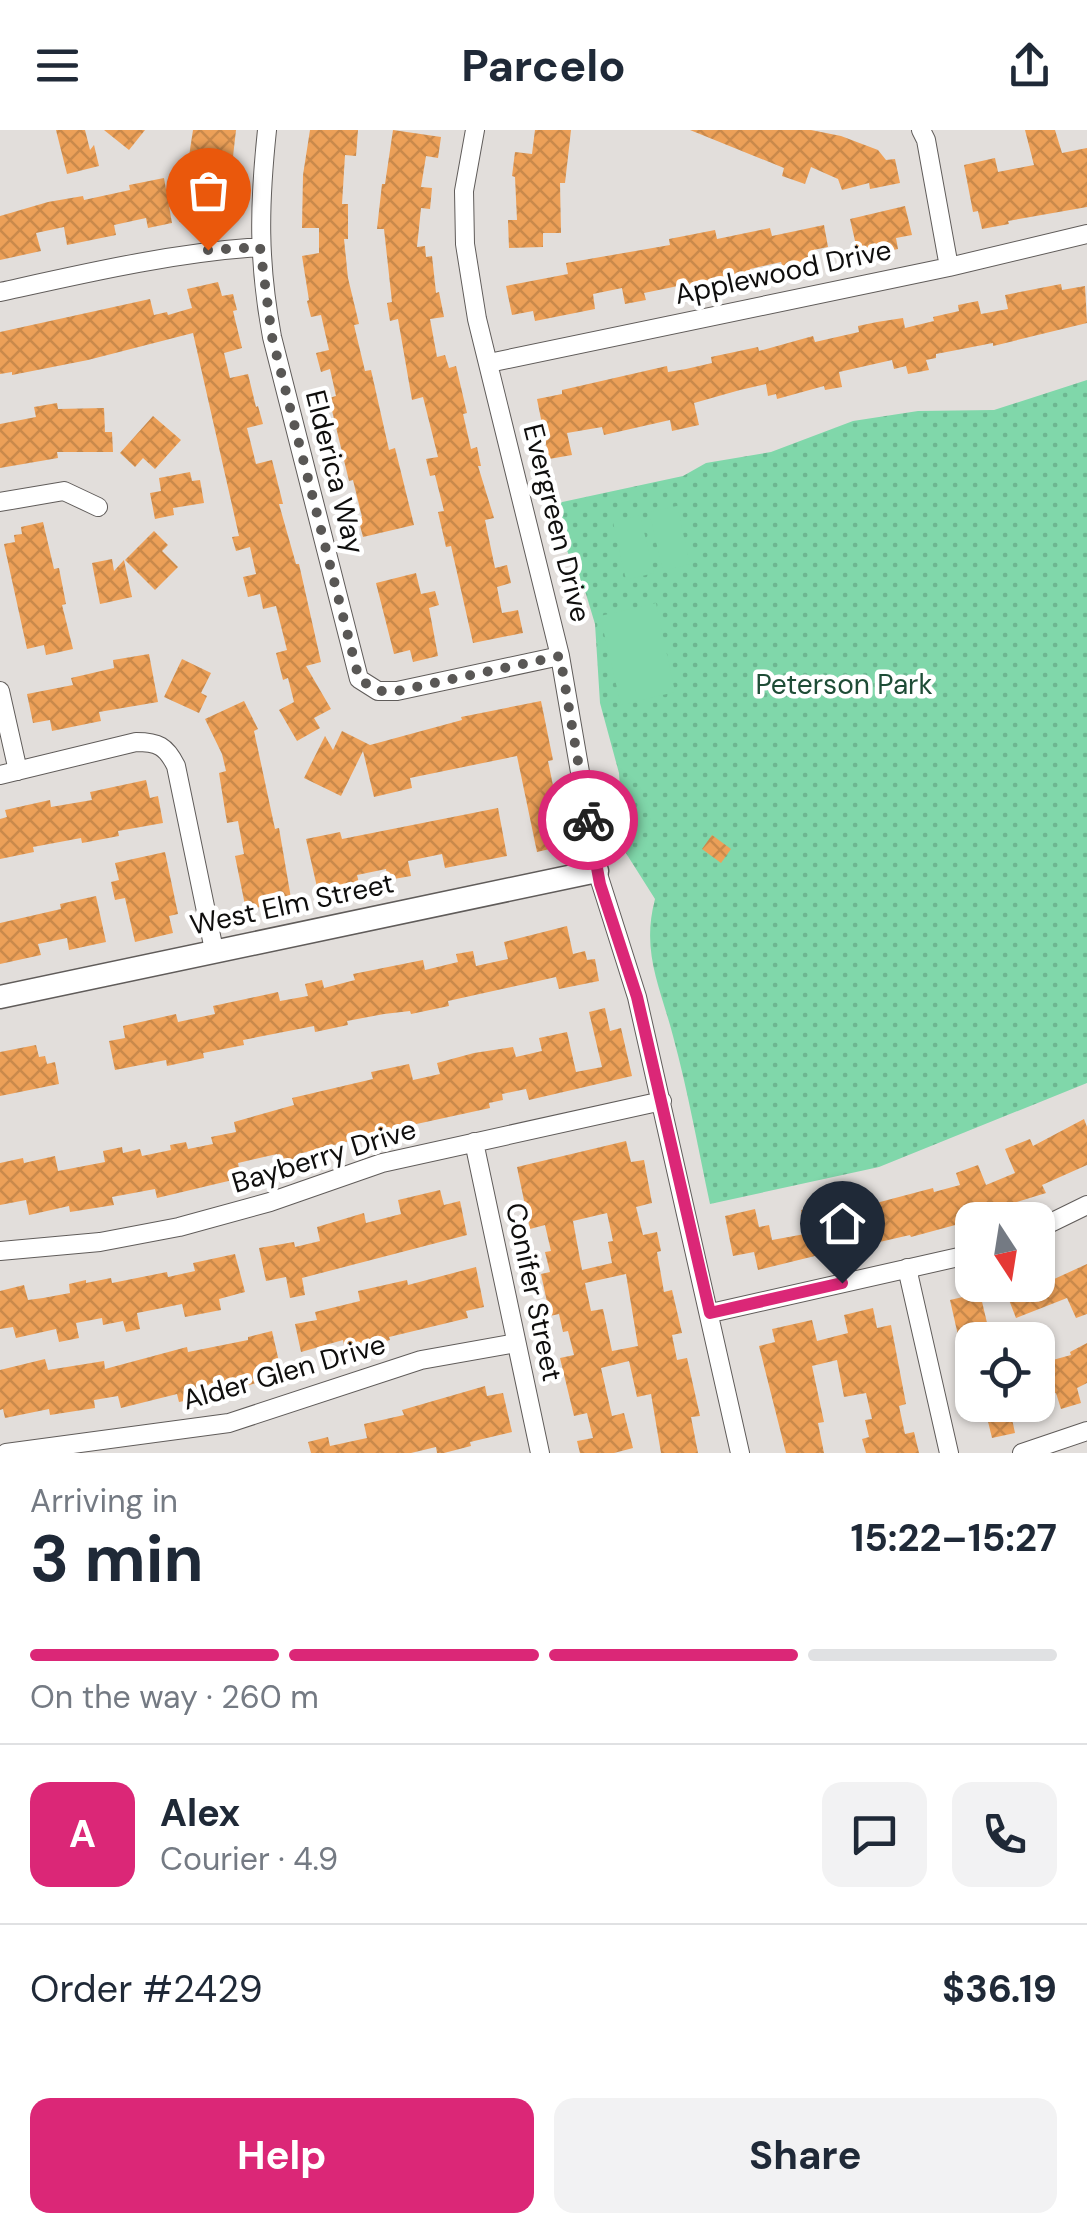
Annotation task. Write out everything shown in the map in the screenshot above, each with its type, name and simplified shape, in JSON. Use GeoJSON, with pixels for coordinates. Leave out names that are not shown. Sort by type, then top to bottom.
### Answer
{"type":"FeatureCollection","features":[{"type":"Feature","properties":{"kind":"street","name":"Elderica Way"},"geometry":{"type":"LineString","coordinates":[[267,130],[259,201],[260,247],[272,337],[359,679],[378,691],[397,691],[560,656]]}},
{"type":"Feature","properties":{"kind":"street","name":"Evergreen Drive"},"geometry":{"type":"LineString","coordinates":[[475,130],[464,190],[465,244],[477,318],[560,656],[597,871],[637,997],[740,1453]]}},
{"type":"Feature","properties":{"kind":"street"},"geometry":{"type":"LineString","coordinates":[[921,130],[949,266]]}},
{"type":"Feature","properties":{"kind":"street","name":"Applewood Drive"},"geometry":{"type":"LineString","coordinates":[[490,363],[1087,234]]}},
{"type":"Feature","properties":{"kind":"street"},"geometry":{"type":"LineString","coordinates":[[0,292],[148,260],[208,250],[260,247]]}},
{"type":"Feature","properties":{"kind":"street"},"geometry":{"type":"LineString","coordinates":[[0,502],[64,491],[98,507]]}},
{"type":"Feature","properties":{"kind":"street"},"geometry":{"type":"LineString","coordinates":[[0,691],[9,773],[136,742],[155,742],[168,750],[176,766],[214,950]]}},
{"type":"Feature","properties":{"kind":"street","name":"West Elm Street"},"geometry":{"type":"LineString","coordinates":[[0,997],[597,871]]}},
{"type":"Feature","properties":{"kind":"street","name":"Bayberry Drive"},"geometry":{"type":"LineString","coordinates":[[0,1251],[100,1242],[179,1227],[270,1202],[382,1163],[662,1102]]}},
{"type":"Feature","properties":{"kind":"street","name":"Conifer Street"},"geometry":{"type":"LineString","coordinates":[[474,1142],[540,1453]]}},
{"type":"Feature","properties":{"kind":"street"},"geometry":{"type":"LineString","coordinates":[[1055,1220],[1087,1206]]}},
{"type":"Feature","properties":{"kind":"street"},"geometry":{"type":"LineString","coordinates":[[710,1313],[955,1258]]}},
{"type":"Feature","properties":{"kind":"street"},"geometry":{"type":"LineString","coordinates":[[908,1268],[948,1453]]}},
{"type":"Feature","properties":{"kind":"street","name":"Alder Glen Drive"},"geometry":{"type":"LineString","coordinates":[[6,1453],[229,1422],[421,1360],[516,1343]]}},
{"type":"Feature","properties":{"kind":"street"},"geometry":{"type":"LineString","coordinates":[[1022,1453],[1087,1431]]}},
{"type":"Feature","properties":{"kind":"green space","name":"Peterson Park"},"geometry":{"type":"Polygon","coordinates":[[[1087,380],[1087,1083],[879,1167],[710,1204],[654,969],[650,936],[655,899],[624,850],[619,773],[600,703],[595,624],[559,532],[553,504],[683,476],[706,463],[771,452],[853,421],[918,411],[994,410],[1087,380]]]}},
{"type":"Feature","properties":{"kind":"green space"},"geometry":{"type":"Polygon","coordinates":[[[677,506],[690,564],[663,571],[649,512],[677,506]]]}},
{"type":"Feature","properties":{"kind":"green space"},"geometry":{"type":"Polygon","coordinates":[[[640,515],[654,573],[626,580],[613,522],[640,515]]]}},
{"type":"Feature","properties":{"kind":"green space"},"geometry":{"type":"Polygon","coordinates":[[[656,603],[675,692],[621,705],[600,616],[656,603]]]}},
{"type":"Feature","properties":{"kind":"building"},"geometry":{"type":"Polygon","coordinates":[[[56,130],[85,130],[99,166],[67,174],[56,130]]]}},
{"type":"Feature","properties":{"kind":"building"},"geometry":{"type":"Polygon","coordinates":[[[104,130],[145,130],[129,150],[104,130]]]}},
{"type":"Feature","properties":{"kind":"building"},"geometry":{"type":"Polygon","coordinates":[[[193,130],[236,130],[230,183],[232,215],[213,216],[213,226],[187,227],[186,220],[179,222],[193,130]]]}},
{"type":"Feature","properties":{"kind":"building"},"geometry":{"type":"Polygon","coordinates":[[[310,130],[358,130],[356,156],[345,155],[342,204],[348,204],[348,239],[344,239],[359,324],[354,325],[365,371],[371,370],[389,450],[395,448],[414,525],[363,537],[353,480],[349,481],[329,398],[336,396],[330,369],[321,372],[316,353],[329,350],[321,315],[311,317],[307,301],[302,256],[319,253],[319,228],[302,228],[303,175],[310,130]]]}},
{"type":"Feature","properties":{"kind":"building"},"geometry":{"type":"Polygon","coordinates":[[[393,130],[441,137],[438,158],[426,156],[421,187],[432,188],[430,209],[421,208],[417,247],[425,246],[426,257],[432,256],[436,293],[439,292],[444,317],[430,319],[437,357],[445,355],[449,368],[456,366],[471,449],[477,447],[478,466],[494,518],[485,520],[495,568],[507,565],[511,583],[497,587],[502,613],[518,610],[523,633],[473,643],[451,546],[446,547],[438,512],[444,511],[435,475],[430,476],[426,459],[438,457],[423,397],[412,400],[398,319],[390,321],[387,303],[392,302],[384,229],[377,229],[393,130]]]}},
{"type":"Feature","properties":{"kind":"building"},"geometry":{"type":"Polygon","coordinates":[[[535,130],[571,130],[565,183],[560,183],[561,233],[543,233],[543,247],[509,248],[508,220],[517,220],[512,176],[515,152],[532,154],[535,130]]]}},
{"type":"Feature","properties":{"kind":"building"},"geometry":{"type":"Polygon","coordinates":[[[690,130],[811,130],[841,136],[878,150],[886,160],[895,159],[900,183],[870,189],[869,183],[842,190],[838,179],[811,167],[805,184],[782,176],[784,168],[690,130]]]}},
{"type":"Feature","properties":{"kind":"building"},"geometry":{"type":"Polygon","coordinates":[[[1025,130],[1055,130],[1062,153],[1087,148],[1087,207],[982,229],[978,211],[973,212],[964,165],[995,158],[998,172],[1034,165],[1025,130]]]}},
{"type":"Feature","properties":{"kind":"building"},"geometry":{"type":"Polygon","coordinates":[[[164,178],[172,223],[148,228],[146,218],[114,225],[116,235],[67,245],[64,227],[36,233],[41,251],[0,260],[0,216],[48,202],[83,196],[84,200],[130,190],[129,185],[164,178]]]}},
{"type":"Feature","properties":{"kind":"building"},"geometry":{"type":"Polygon","coordinates":[[[905,206],[912,235],[896,238],[898,249],[859,258],[850,219],[905,206]]]}},
{"type":"Feature","properties":{"kind":"building"},"geometry":{"type":"Polygon","coordinates":[[[824,225],[828,247],[813,250],[815,261],[783,268],[781,262],[750,269],[752,278],[679,290],[678,286],[644,293],[646,300],[625,304],[622,288],[593,294],[595,309],[535,321],[533,311],[512,315],[506,286],[568,274],[566,263],[670,245],[669,239],[715,230],[717,239],[770,228],[772,236],[824,225]]]}},
{"type":"Feature","properties":{"kind":"building"},"geometry":{"type":"Polygon","coordinates":[[[218,282],[222,296],[233,294],[242,348],[224,353],[230,378],[248,374],[263,424],[247,428],[256,464],[272,460],[283,504],[279,504],[299,564],[321,662],[306,666],[331,709],[314,718],[320,728],[297,741],[279,710],[294,702],[276,653],[287,650],[276,606],[263,609],[260,594],[248,597],[243,577],[256,574],[250,547],[236,551],[232,537],[239,536],[193,333],[88,360],[0,374],[0,332],[150,299],[154,315],[168,315],[192,308],[187,289],[218,282]]]}},
{"type":"Feature","properties":{"kind":"building"},"geometry":{"type":"Polygon","coordinates":[[[1061,284],[1062,290],[1085,286],[1087,323],[993,346],[936,354],[936,358],[926,360],[929,370],[908,374],[906,366],[894,369],[892,360],[839,372],[842,387],[825,390],[824,386],[777,399],[776,394],[768,396],[766,384],[740,390],[694,403],[699,425],[672,431],[670,420],[604,435],[602,427],[567,433],[572,455],[549,459],[537,399],[562,394],[562,390],[667,366],[668,372],[686,369],[712,363],[711,357],[758,347],[759,351],[813,336],[815,342],[859,332],[858,326],[877,322],[903,318],[905,328],[934,321],[933,317],[959,311],[958,305],[978,301],[981,314],[1008,309],[1005,295],[1061,284]]]}},
{"type":"Feature","properties":{"kind":"building"},"geometry":{"type":"Polygon","coordinates":[[[57,403],[58,409],[104,408],[105,432],[112,432],[113,452],[57,452],[58,458],[0,468],[0,424],[36,417],[34,407],[57,403]]]}},
{"type":"Feature","properties":{"kind":"building"},"geometry":{"type":"Polygon","coordinates":[[[153,416],[181,440],[155,469],[143,458],[135,467],[120,453],[153,416]]]}},
{"type":"Feature","properties":{"kind":"building"},"geometry":{"type":"Polygon","coordinates":[[[190,472],[192,481],[200,480],[204,503],[173,508],[174,515],[155,519],[150,493],[161,491],[159,478],[190,472]]]}},
{"type":"Feature","properties":{"kind":"building"},"geometry":{"type":"Polygon","coordinates":[[[43,522],[54,569],[59,568],[66,604],[62,605],[73,649],[46,655],[44,645],[27,649],[4,544],[15,542],[14,535],[22,534],[21,527],[43,522]]]}},
{"type":"Feature","properties":{"kind":"building"},"geometry":{"type":"Polygon","coordinates":[[[154,531],[168,545],[162,551],[178,567],[155,590],[125,560],[154,531]]]}},
{"type":"Feature","properties":{"kind":"building"},"geometry":{"type":"Polygon","coordinates":[[[112,559],[114,571],[124,560],[132,597],[100,604],[92,563],[112,559]]]}},
{"type":"Feature","properties":{"kind":"building"},"geometry":{"type":"Polygon","coordinates":[[[416,573],[421,594],[435,591],[439,605],[429,608],[438,656],[413,662],[410,650],[394,654],[376,583],[416,573]]]}},
{"type":"Feature","properties":{"kind":"building"},"geometry":{"type":"Polygon","coordinates":[[[149,654],[158,702],[99,712],[101,721],[52,731],[50,720],[33,723],[27,694],[73,685],[71,678],[114,668],[113,660],[149,654]]]}},
{"type":"Feature","properties":{"kind":"building"},"geometry":{"type":"Polygon","coordinates":[[[182,659],[211,673],[201,693],[207,696],[199,713],[164,697],[182,659]]]}},
{"type":"Feature","properties":{"kind":"building"},"geometry":{"type":"Polygon","coordinates":[[[244,701],[258,729],[254,731],[275,829],[279,828],[293,910],[267,915],[265,906],[246,910],[235,856],[244,854],[238,821],[227,823],[219,773],[226,771],[205,719],[244,701]]]}},
{"type":"Feature","properties":{"kind":"building"},"geometry":{"type":"Polygon","coordinates":[[[541,701],[560,820],[553,821],[558,847],[537,852],[517,756],[410,778],[412,788],[374,797],[363,751],[341,796],[304,778],[325,736],[333,750],[342,731],[370,745],[462,720],[461,717],[541,701]]]}},
{"type":"Feature","properties":{"kind":"building"},"geometry":{"type":"Polygon","coordinates":[[[146,780],[150,798],[158,796],[163,823],[118,831],[119,836],[82,843],[81,838],[33,847],[34,852],[0,859],[0,819],[7,817],[5,810],[50,800],[51,807],[92,800],[90,792],[146,780]]]}},
{"type":"Feature","properties":{"kind":"building"},"geometry":{"type":"Polygon","coordinates":[[[498,808],[507,856],[445,868],[442,854],[408,861],[411,876],[388,880],[386,869],[357,875],[360,887],[334,893],[332,884],[317,887],[306,839],[340,832],[342,839],[498,808]]]}},
{"type":"Feature","properties":{"kind":"building"},"geometry":{"type":"Polygon","coordinates":[[[712,835],[731,849],[721,863],[702,849],[712,835]]]}},
{"type":"Feature","properties":{"kind":"building"},"geometry":{"type":"Polygon","coordinates":[[[165,852],[178,914],[169,916],[173,933],[135,942],[125,898],[115,900],[111,882],[119,880],[115,863],[165,852]]]}},
{"type":"Feature","properties":{"kind":"building"},"geometry":{"type":"Polygon","coordinates":[[[96,896],[106,942],[69,950],[67,938],[38,944],[41,955],[0,964],[0,923],[61,909],[60,904],[96,896]]]}},
{"type":"Feature","properties":{"kind":"building"},"geometry":{"type":"Polygon","coordinates":[[[567,926],[573,954],[585,951],[587,960],[595,959],[599,981],[559,989],[556,977],[448,1001],[449,1006],[411,1014],[384,1014],[315,1032],[314,1026],[243,1040],[244,1045],[203,1053],[204,1058],[167,1066],[166,1060],[115,1070],[109,1041],[125,1038],[123,1026],[176,1014],[178,1022],[215,1014],[213,1006],[278,992],[280,1001],[308,996],[305,984],[322,980],[324,988],[355,980],[353,974],[423,960],[425,970],[458,962],[456,954],[473,951],[476,966],[508,959],[504,942],[567,926]]]}},
{"type":"Feature","properties":{"kind":"building"},"geometry":{"type":"Polygon","coordinates":[[[605,1008],[610,1031],[621,1028],[632,1076],[529,1100],[526,1089],[502,1094],[503,1100],[489,1103],[490,1108],[366,1135],[298,1154],[300,1159],[280,1164],[277,1154],[238,1163],[241,1178],[157,1198],[155,1189],[112,1197],[114,1205],[70,1212],[69,1206],[29,1215],[26,1200],[0,1205],[0,1163],[23,1158],[24,1163],[55,1156],[58,1171],[105,1162],[103,1151],[122,1147],[123,1153],[140,1149],[142,1156],[171,1150],[170,1145],[186,1142],[188,1149],[213,1144],[211,1137],[236,1132],[234,1122],[294,1105],[292,1098],[373,1079],[371,1072],[409,1064],[413,1080],[440,1074],[437,1063],[474,1053],[513,1047],[516,1057],[542,1051],[539,1038],[567,1032],[576,1072],[602,1067],[589,1012],[605,1008]]]}},
{"type":"Feature","properties":{"kind":"building"},"geometry":{"type":"Polygon","coordinates":[[[36,1045],[39,1057],[45,1056],[47,1064],[55,1062],[59,1084],[0,1096],[0,1052],[36,1045]]]}},
{"type":"Feature","properties":{"kind":"building"},"geometry":{"type":"Polygon","coordinates":[[[1084,1119],[1087,1165],[1042,1185],[1046,1193],[1017,1202],[955,1202],[955,1225],[849,1249],[847,1238],[817,1243],[819,1255],[758,1270],[754,1252],[733,1256],[725,1216],[755,1209],[759,1227],[769,1225],[772,1240],[805,1234],[801,1210],[820,1207],[818,1199],[834,1196],[835,1203],[859,1197],[861,1207],[933,1188],[934,1192],[960,1185],[956,1173],[978,1165],[986,1185],[1015,1173],[1005,1149],[1030,1139],[1033,1146],[1084,1119]]]}},
{"type":"Feature","properties":{"kind":"building"},"geometry":{"type":"Polygon","coordinates":[[[626,1141],[631,1162],[644,1160],[652,1203],[636,1207],[643,1235],[657,1232],[664,1292],[672,1290],[682,1333],[672,1335],[677,1360],[687,1358],[700,1416],[691,1417],[698,1453],[661,1453],[651,1394],[637,1397],[629,1361],[601,1368],[612,1416],[624,1413],[633,1448],[614,1453],[580,1453],[577,1441],[593,1438],[587,1413],[574,1416],[560,1358],[574,1355],[559,1314],[550,1316],[541,1274],[550,1272],[545,1252],[551,1251],[545,1225],[530,1229],[517,1167],[626,1141]],[[607,1213],[573,1221],[582,1270],[612,1263],[608,1242],[613,1241],[607,1213]],[[626,1274],[585,1283],[591,1311],[603,1309],[612,1351],[638,1346],[626,1274]]]}},
{"type":"Feature","properties":{"kind":"building"},"geometry":{"type":"Polygon","coordinates":[[[440,1190],[444,1205],[460,1201],[467,1235],[302,1278],[305,1295],[290,1298],[286,1277],[266,1281],[259,1248],[294,1242],[295,1247],[320,1241],[317,1227],[364,1213],[366,1223],[401,1214],[398,1200],[440,1190]]]}},
{"type":"Feature","properties":{"kind":"building"},"geometry":{"type":"Polygon","coordinates":[[[235,1254],[245,1292],[219,1299],[221,1310],[185,1317],[182,1304],[137,1313],[140,1329],[126,1332],[123,1321],[103,1325],[102,1318],[76,1323],[79,1338],[59,1342],[56,1329],[16,1338],[13,1327],[0,1329],[0,1291],[24,1285],[28,1300],[43,1298],[70,1293],[69,1284],[86,1280],[111,1278],[112,1283],[167,1272],[168,1277],[195,1271],[193,1263],[235,1254]]]}},
{"type":"Feature","properties":{"kind":"building"},"geometry":{"type":"Polygon","coordinates":[[[1087,1264],[1087,1314],[1076,1318],[1067,1298],[1016,1318],[1010,1302],[1055,1302],[1055,1279],[1087,1264]]]}},
{"type":"Feature","properties":{"kind":"building"},"geometry":{"type":"Polygon","coordinates":[[[476,1267],[484,1307],[466,1311],[468,1318],[389,1337],[390,1340],[346,1354],[343,1340],[301,1352],[295,1324],[317,1320],[315,1312],[360,1301],[358,1291],[407,1280],[408,1285],[476,1267]]]}},
{"type":"Feature","properties":{"kind":"building"},"geometry":{"type":"Polygon","coordinates":[[[950,1300],[982,1302],[987,1322],[955,1322],[950,1300]]]}},
{"type":"Feature","properties":{"kind":"building"},"geometry":{"type":"Polygon","coordinates":[[[873,1308],[877,1328],[891,1325],[906,1404],[899,1406],[905,1434],[914,1432],[919,1453],[866,1453],[862,1439],[869,1437],[865,1420],[872,1419],[866,1393],[844,1397],[837,1360],[812,1366],[824,1422],[818,1423],[824,1453],[786,1453],[759,1346],[775,1342],[772,1329],[812,1320],[817,1341],[848,1333],[844,1315],[873,1308]]]}},
{"type":"Feature","properties":{"kind":"building"},"geometry":{"type":"Polygon","coordinates":[[[272,1331],[282,1375],[224,1393],[179,1402],[177,1394],[121,1408],[118,1396],[94,1400],[95,1408],[50,1415],[49,1409],[5,1418],[3,1409],[0,1410],[0,1370],[45,1359],[48,1370],[104,1361],[105,1369],[187,1347],[188,1352],[248,1340],[272,1331]]]}},
{"type":"Feature","properties":{"kind":"building"},"geometry":{"type":"Polygon","coordinates":[[[1087,1343],[1087,1383],[1077,1388],[1081,1403],[1061,1409],[1055,1393],[1055,1359],[1071,1355],[1087,1343]]]}},
{"type":"Feature","properties":{"kind":"building"},"geometry":{"type":"Polygon","coordinates":[[[485,1386],[487,1396],[503,1393],[512,1432],[444,1453],[437,1453],[436,1447],[411,1453],[311,1453],[308,1442],[328,1437],[330,1446],[367,1438],[364,1424],[404,1415],[402,1410],[485,1386]]]}},
{"type":"Feature","properties":{"kind":"building"},"geometry":{"type":"Polygon","coordinates":[[[988,1422],[1013,1422],[1015,1433],[992,1438],[988,1422]]]}},
{"type":"Feature","properties":{"kind":"way so far"},"geometry":{"type":"LineString","coordinates":[[208,250],[260,247],[272,337],[359,679],[378,691],[397,691],[560,656],[588,820]]}},
{"type":"Feature","properties":{"kind":"route"},"geometry":{"type":"LineString","coordinates":[[588,820],[600,884],[637,997],[710,1313],[842,1283]]}}]}
